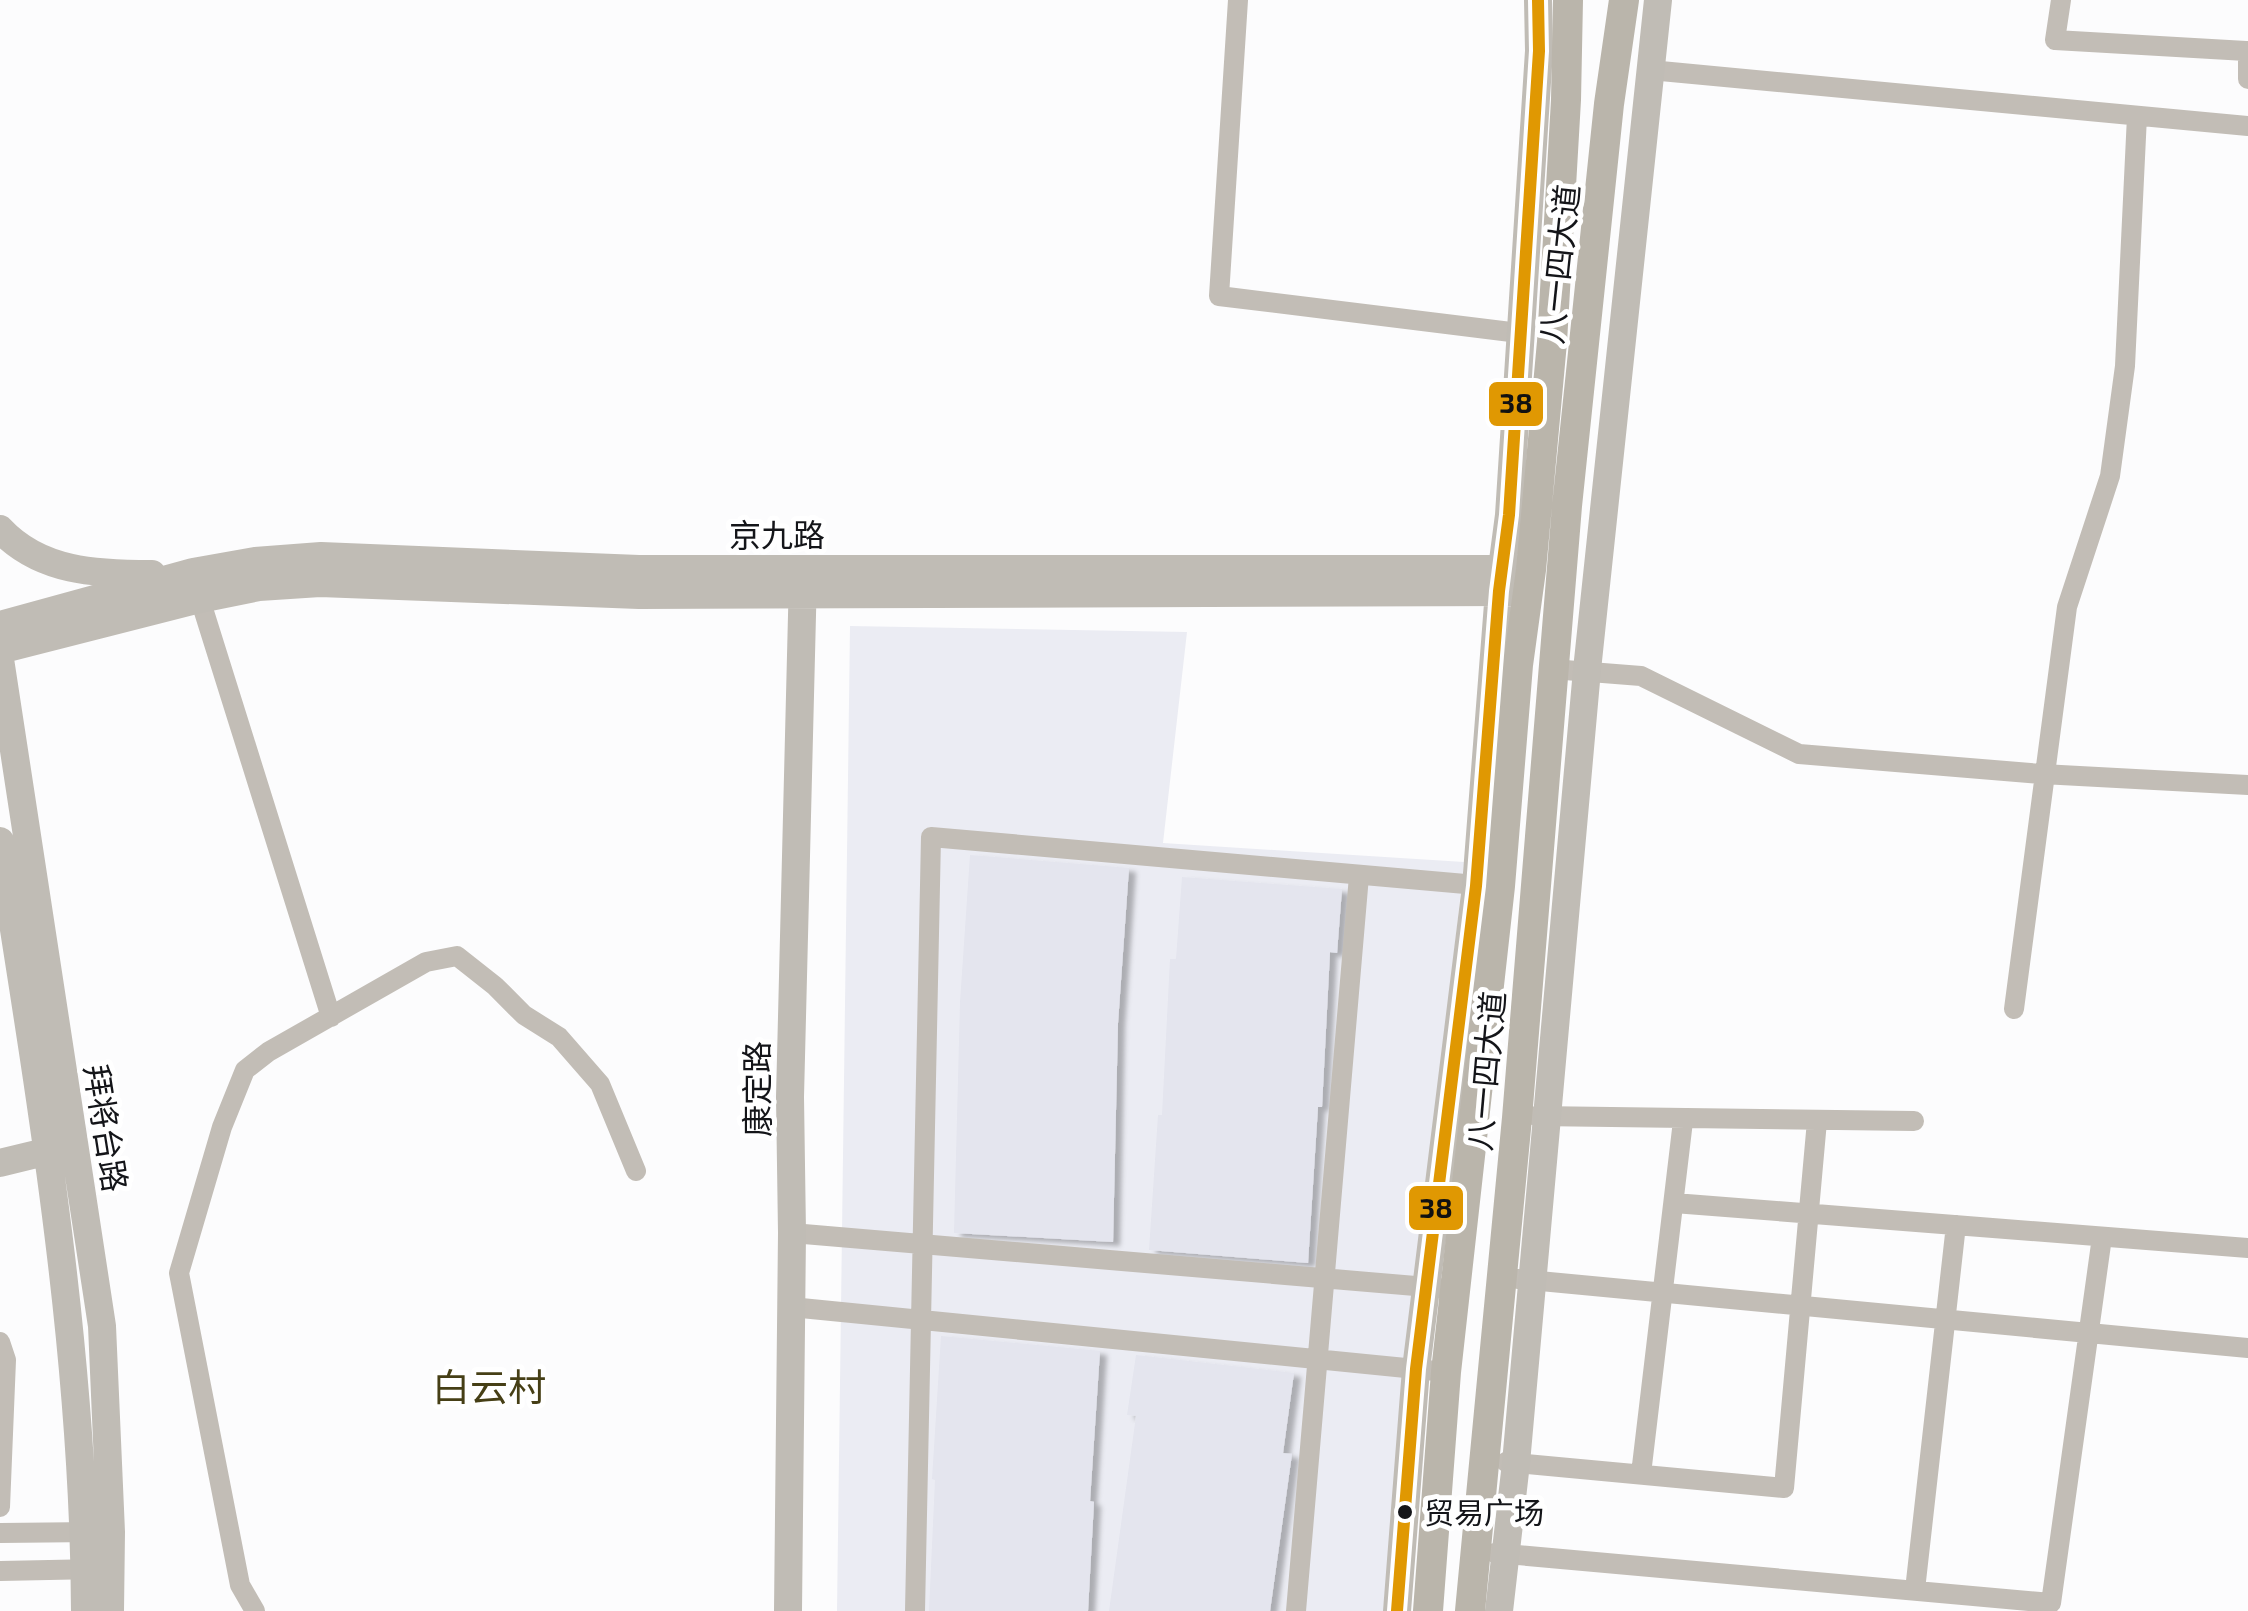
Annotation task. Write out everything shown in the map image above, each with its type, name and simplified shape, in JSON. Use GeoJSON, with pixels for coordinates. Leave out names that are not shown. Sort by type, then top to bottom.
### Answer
{"type":"FeatureCollection","features":[{"type":"Feature","properties":{"kind":"main road","name":"八一四大道"},"geometry":{"type":"LineString","coordinates":[[1428,1611],[1431,1370],[1518,665],[1515,581],[1552,342],[1568,0]]}},
{"type":"Feature","properties":{"kind":"main road"},"geometry":{"type":"LineString","coordinates":[[1566,100],[1576,0]]}},
{"type":"Feature","properties":{"kind":"main road","name":"八一四大道"},"geometry":{"type":"LineString","coordinates":[[1470,1611],[1491,1552],[1484,1462],[1516,1279],[1531,1116],[1552,669],[1620,0]]}},
{"type":"Feature","properties":{"kind":"street"},"geometry":{"type":"LineString","coordinates":[[1238,0],[1219,296],[1519,334]]}},
{"type":"Feature","properties":{"kind":"street"},"geometry":{"type":"LineString","coordinates":[[1515,581],[1509,516],[1540,51],[1538,0]]}},
{"type":"Feature","properties":{"kind":"street"},"geometry":{"type":"LineString","coordinates":[[1658,0],[1587,670],[1531,1116],[1914,1121]]}},
{"type":"Feature","properties":{"kind":"street"},"geometry":{"type":"LineString","coordinates":[[2060,0],[2055,40],[2247,51],[2248,78]]}},
{"type":"Feature","properties":{"kind":"street"},"geometry":{"type":"LineString","coordinates":[[1650,70],[2248,126]]}},
{"type":"Feature","properties":{"kind":"street"},"geometry":{"type":"LineString","coordinates":[[2014,1009],[2067,607],[2110,476],[2126,366],[2136,116]]}},
{"type":"Feature","properties":{"kind":"street"},"geometry":{"type":"LineString","coordinates":[[0,529],[41,560],[78,570],[196,585],[332,1016]]}},
{"type":"Feature","properties":{"kind":"street","name":"京九路"},"geometry":{"type":"LineString","coordinates":[[0,625],[196,585],[259,588],[320,583],[639,595],[803,581],[1562,583]]}},
{"type":"Feature","properties":{"kind":"street","name":"康定路"},"geometry":{"type":"LineString","coordinates":[[788,1611],[790,1097],[803,581]]}},
{"type":"Feature","properties":{"kind":"street","name":"京九路"},"geometry":{"type":"LineString","coordinates":[[0,650],[196,585]]}},
{"type":"Feature","properties":{"kind":"street","name":"拜将台路"},"geometry":{"type":"LineString","coordinates":[[0,659],[62,1151]]}},
{"type":"Feature","properties":{"kind":"street"},"geometry":{"type":"LineString","coordinates":[[1552,669],[1642,676],[1800,754],[2042,774],[2248,785]]}},
{"type":"Feature","properties":{"kind":"street"},"geometry":{"type":"LineString","coordinates":[[915,1611],[931,838],[1488,886]]}},
{"type":"Feature","properties":{"kind":"street","name":"拜将台路"},"geometry":{"type":"LineString","coordinates":[[0,841],[62,1151],[102,1326],[98,1569],[110,1611]]}},
{"type":"Feature","properties":{"kind":"street"},"geometry":{"type":"LineString","coordinates":[[1296,1611],[1359,876]]}},
{"type":"Feature","properties":{"kind":"street"},"geometry":{"type":"LineString","coordinates":[[255,1611],[240,1585],[178,1273],[222,1127],[245,1070],[268,1052],[426,962],[457,956],[524,1014],[558,1036],[600,1084],[636,1171]]}},
{"type":"Feature","properties":{"kind":"street"},"geometry":{"type":"LineString","coordinates":[[1641,1474],[1684,1120]]}},
{"type":"Feature","properties":{"kind":"street"},"geometry":{"type":"LineString","coordinates":[[1484,1462],[1784,1488],[1817,1121]]}},
{"type":"Feature","properties":{"kind":"street"},"geometry":{"type":"LineString","coordinates":[[0,1164],[62,1151]]}},
{"type":"Feature","properties":{"kind":"street"},"geometry":{"type":"LineString","coordinates":[[1674,1202],[2248,1248]]}},
{"type":"Feature","properties":{"kind":"street"},"geometry":{"type":"LineString","coordinates":[[1916,1590],[1956,1225]]}},
{"type":"Feature","properties":{"kind":"street"},"geometry":{"type":"LineString","coordinates":[[792,1233],[1440,1288]]}},
{"type":"Feature","properties":{"kind":"street"},"geometry":{"type":"LineString","coordinates":[[1491,1552],[2052,1602],[2102,1236]]}},
{"type":"Feature","properties":{"kind":"street"},"geometry":{"type":"LineString","coordinates":[[1499,1611],[1491,1552],[1516,1463],[1516,1279],[2248,1348]]}},
{"type":"Feature","properties":{"kind":"street"},"geometry":{"type":"LineString","coordinates":[[792,1307],[1431,1370],[1397,1611]]}},
{"type":"Feature","properties":{"kind":"street"},"geometry":{"type":"LineString","coordinates":[[0,1342],[6,1360],[0,1507]]}},
{"type":"Feature","properties":{"kind":"street"},"geometry":{"type":"LineString","coordinates":[[0,1533],[98,1532]]}},
{"type":"Feature","properties":{"kind":"street"},"geometry":{"type":"LineString","coordinates":[[0,1571],[98,1569]]}},
{"type":"Feature","properties":{"kind":"street","name":"拜将台路"},"geometry":{"type":"LineString","coordinates":[[85,1611],[98,1569]]}},
{"type":"Feature","properties":{"kind":"shaded area"},"geometry":{"type":"Polygon","coordinates":[[[850,626],[1187,632],[1163,843],[1464,862],[1383,1611],[837,1611],[850,626]]]}},
{"type":"Feature","properties":{"kind":"building"},"geometry":{"type":"Polygon","coordinates":[[[970,855],[1129,868],[1118,1023],[1113,1242],[954,1233],[960,1002],[970,855]]]}},
{"type":"Feature","properties":{"kind":"building"},"geometry":{"type":"Polygon","coordinates":[[[1182,877],[1342,889],[1337,953],[1330,952],[1308,1263],[1149,1250],[1158,1115],[1162,1115],[1170,959],[1176,959],[1182,877]]]}},
{"type":"Feature","properties":{"kind":"building"},"geometry":{"type":"Polygon","coordinates":[[[941,1336],[1100,1351],[1090,1501],[1094,1502],[1088,1611],[929,1611],[941,1336]]]}},
{"type":"Feature","properties":{"kind":"building"},"geometry":{"type":"Polygon","coordinates":[[[1136,1355],[1294,1373],[1283,1453],[1292,1454],[1270,1611],[1109,1611],[1136,1416],[1127,1415],[1136,1355]]]}},
{"type":"Feature","properties":{"kind":"transit line","name":"38"},"geometry":{"type":"LineString","coordinates":[[1397,1611],[1416,1369],[1476,886],[1499,591],[1509,515],[1539,51],[1538,0]]}},
{"type":"Feature","properties":{"kind":"place","name":"贸易广场"},"geometry":{"type":"Point","coordinates":[1405,1512]}},
{"type":"Feature","properties":{"kind":"district","name":"白云村"},"geometry":{"type":"Point","coordinates":[489,1386]}}]}
